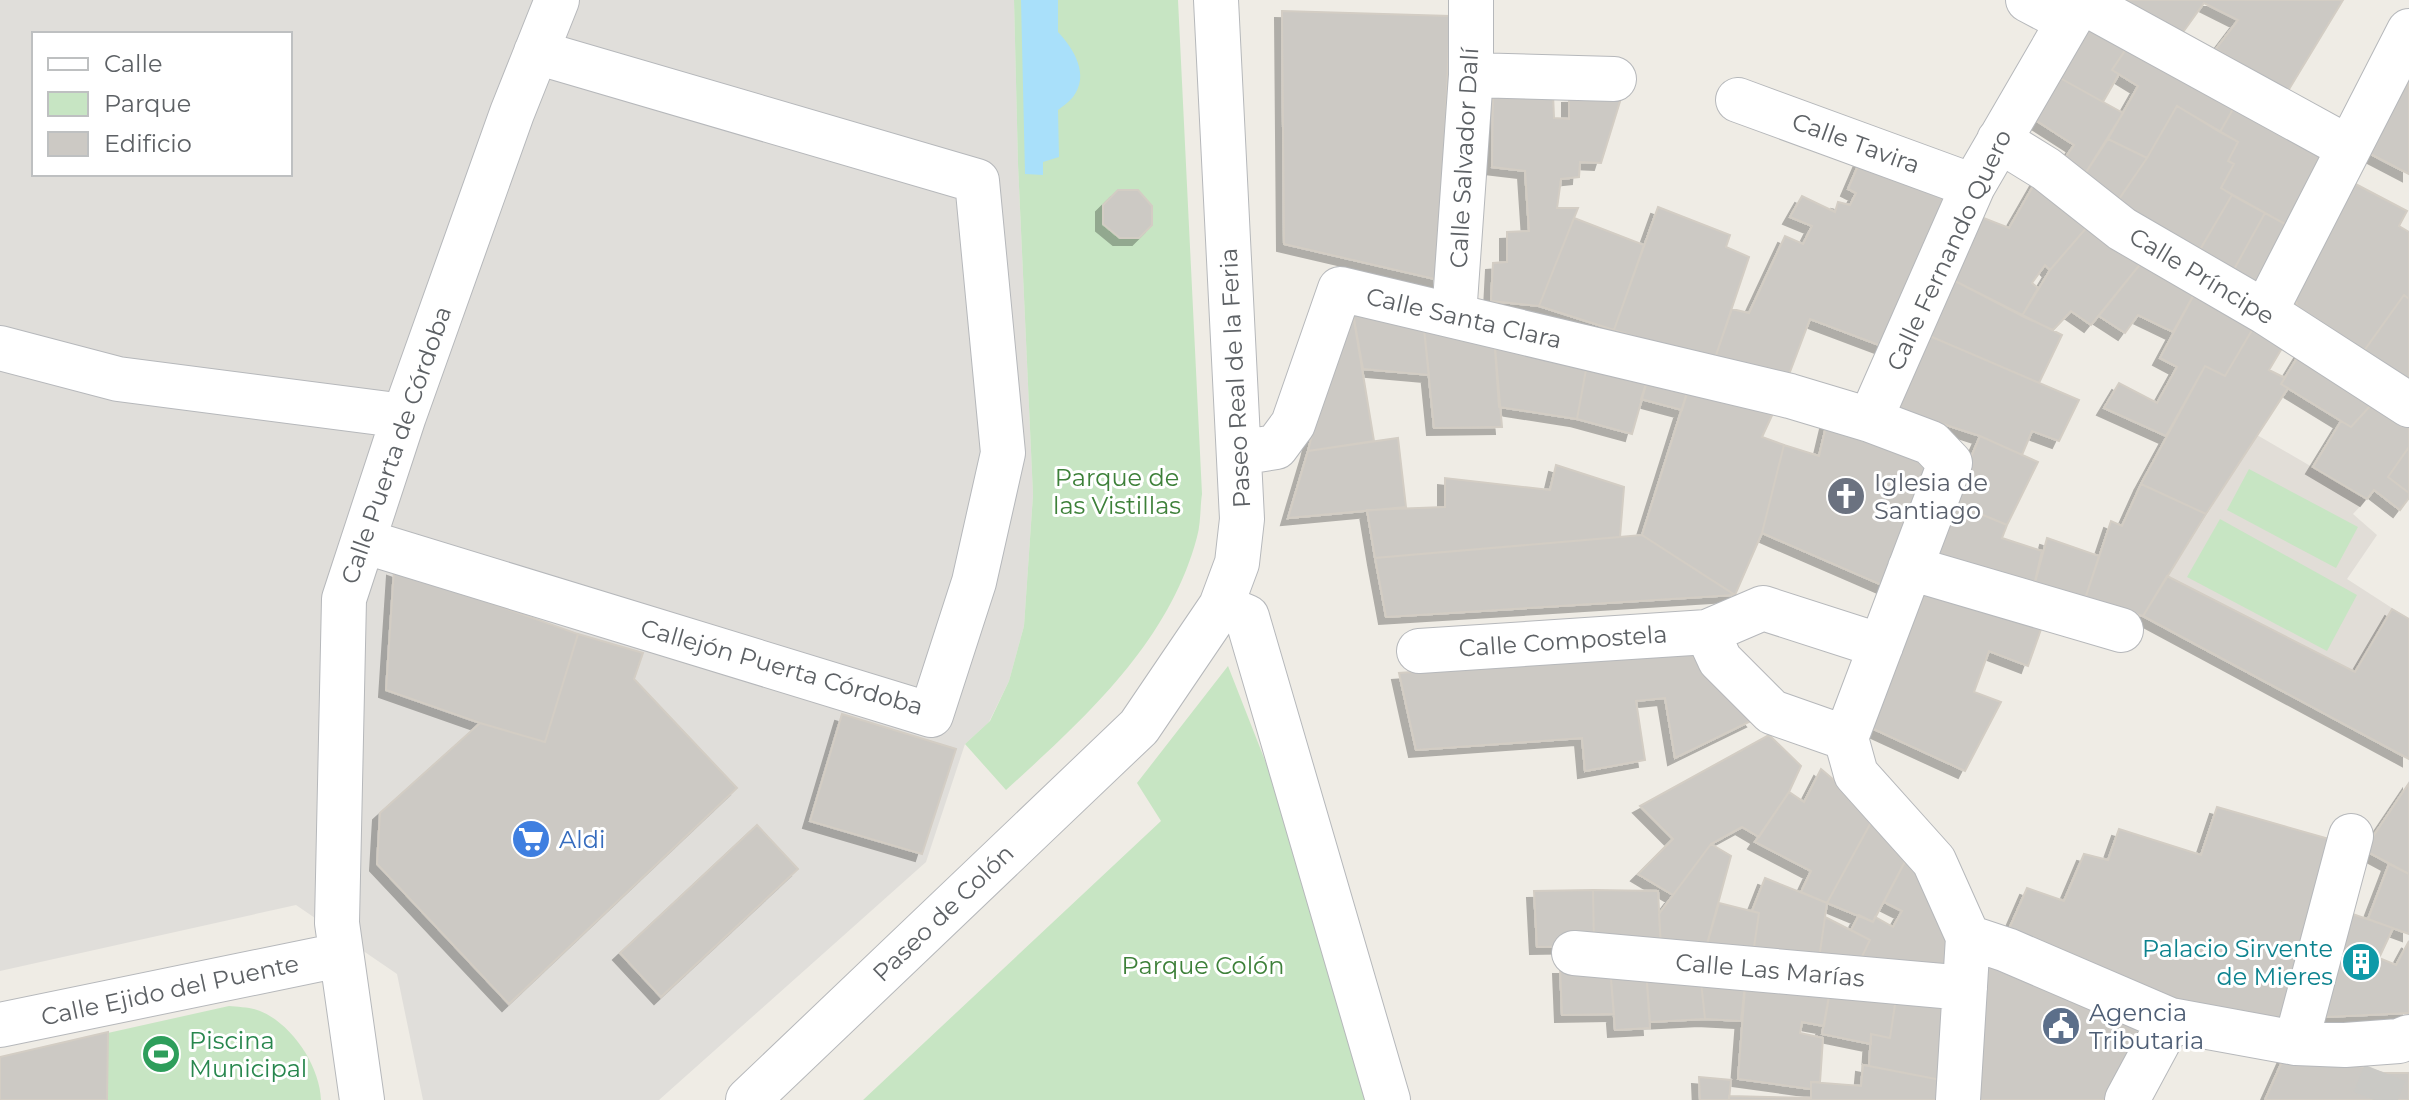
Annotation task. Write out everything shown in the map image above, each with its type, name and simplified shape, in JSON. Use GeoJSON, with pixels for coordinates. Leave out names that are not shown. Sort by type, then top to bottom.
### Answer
{"type":"FeatureCollection","features":[{"type":"Feature","properties":{"kind":"street","name":"Calle Puerta de Córdoba"},"geometry":{"type":"LineString","coordinates":[[362,1100],[337,923],[344,599],[404,416],[512,113],[557,0]]}},
{"type":"Feature","properties":{"kind":"street","name":"Paseo Real de la Feria"},"geometry":{"type":"LineString","coordinates":[[1139,727],[1221,606],[1237,563],[1242,519],[1216,0]]}},
{"type":"Feature","properties":{"kind":"street","name":"Calle Salvador Dalí"},"geometry":{"type":"LineString","coordinates":[[1454,316],[1471,75],[1471,0]]}},
{"type":"Feature","properties":{"kind":"street"},"geometry":{"type":"LineString","coordinates":[[2028,0],[2077,7],[2349,148]]}},
{"type":"Feature","properties":{"kind":"street","name":"Calle Fernando Quero"},"geometry":{"type":"LineString","coordinates":[[1870,420],[1973,186],[2077,7]]}},
{"type":"Feature","properties":{"kind":"street"},"geometry":{"type":"LineString","coordinates":[[2265,312],[2409,31]]}},
{"type":"Feature","properties":{"kind":"street","name":"Callejón Puerta Córdoba"},"geometry":{"type":"LineString","coordinates":[[363,541],[931,715],[974,582],[1003,453],[977,181],[536,52]]}},
{"type":"Feature","properties":{"kind":"street"},"geometry":{"type":"LineString","coordinates":[[1471,75],[1614,79]]}},
{"type":"Feature","properties":{"kind":"street","name":"Calle Tavira"},"geometry":{"type":"LineString","coordinates":[[1738,100],[1973,186]]}},
{"type":"Feature","properties":{"kind":"street","name":"Calle Príncipe"},"geometry":{"type":"LineString","coordinates":[[1999,140],[2046,169],[2122,229],[2265,312],[2409,405]]}},
{"type":"Feature","properties":{"kind":"street","name":"Calle Santa Clara"},"geometry":{"type":"LineString","coordinates":[[1239,453],[1276,447],[1293,424],[1340,289],[1790,396],[1870,420],[1931,443],[1950,463],[1910,568]]}},
{"type":"Feature","properties":{"kind":"street"},"geometry":{"type":"LineString","coordinates":[[0,348],[118,379],[404,416]]}},
{"type":"Feature","properties":{"kind":"street"},"geometry":{"type":"LineString","coordinates":[[1958,1100],[1968,937],[1934,861],[1856,774],[1846,738],[1910,568],[2121,630]]}},
{"type":"Feature","properties":{"kind":"street"},"geometry":{"type":"LineString","coordinates":[[1221,606],[1247,617],[1388,1100]]}},
{"type":"Feature","properties":{"kind":"street","name":"Calle Compostela"},"geometry":{"type":"LineString","coordinates":[[1419,651],[1707,632],[1763,608],[1881,646]]}},
{"type":"Feature","properties":{"kind":"street"},"geometry":{"type":"LineString","coordinates":[[1707,632],[1720,660],[1772,712],[1846,738]]}},
{"type":"Feature","properties":{"kind":"street","name":"Paseo de Colón"},"geometry":{"type":"LineString","coordinates":[[748,1100],[1139,727]]}},
{"type":"Feature","properties":{"kind":"street"},"geometry":{"type":"LineString","coordinates":[[2296,1043],[2351,836]]}},
{"type":"Feature","properties":{"kind":"street"},"geometry":{"type":"LineString","coordinates":[[1968,937],[2007,950],[2170,1020],[2296,1043],[2398,1050]]}},
{"type":"Feature","properties":{"kind":"street","name":"Calle Las Marías"},"geometry":{"type":"LineString","coordinates":[[1574,953],[1965,988]]}},
{"type":"Feature","properties":{"kind":"street","name":"Calle Ejido del Puente"},"geometry":{"type":"LineString","coordinates":[[0,1025],[340,955]]}},
{"type":"Feature","properties":{"kind":"street"},"geometry":{"type":"LineString","coordinates":[[2127,1100],[2170,1020]]}},
{"type":"Feature","properties":{"kind":"shaded area"},"geometry":{"type":"Polygon","coordinates":[[[0,0],[1014,0],[1033,495],[1024,626],[1009,681],[989,722],[965,744],[926,862],[659,1100],[423,1100],[397,974],[296,905],[0,971],[0,0]]]}},
{"type":"Feature","properties":{"kind":"shaded area"},"geometry":{"type":"Polygon","coordinates":[[[2257,435],[2367,499],[2353,514],[2377,535],[2347,579],[2409,619],[2409,759],[2143,616],[2257,435]]]}},
{"type":"Feature","properties":{"kind":"green space","name":"Parque de las Vistillas"},"geometry":{"type":"Polygon","coordinates":[[[1014,0],[1178,0],[1202,494],[1198,532],[1184,575],[1145,645],[1093,707],[1006,790],[965,744],[990,721],[1009,681],[1024,626],[1033,495],[1014,0]]]}},
{"type":"Feature","properties":{"kind":"green space"},"geometry":{"type":"Polygon","coordinates":[[[2249,469],[2358,527],[2336,568],[2227,510],[2249,469]]]}},
{"type":"Feature","properties":{"kind":"green space"},"geometry":{"type":"Polygon","coordinates":[[[2220,519],[2357,595],[2327,651],[2187,577],[2220,519]]]}},
{"type":"Feature","properties":{"kind":"green space","name":"Parque Colón"},"geometry":{"type":"Polygon","coordinates":[[[1228,666],[1398,1100],[863,1100],[1161,821],[1137,783],[1228,666]]]}},
{"type":"Feature","properties":{"kind":"green space","name":"Piscina Municipal"},"geometry":{"type":"Polygon","coordinates":[[[229,1006],[260,1011],[272,1017],[293,1036],[310,1060],[321,1100],[0,1100],[0,1057],[229,1006]]]}},
{"type":"Feature","properties":{"kind":"water"},"geometry":{"type":"Polygon","coordinates":[[[1021,0],[1058,0],[1058,32],[1074,54],[1080,71],[1078,89],[1058,110],[1059,157],[1043,162],[1043,175],[1025,174],[1021,0]]]}},
{"type":"Feature","properties":{"kind":"building"},"geometry":{"type":"Polygon","coordinates":[[[2119,0],[2343,0],[2288,91],[2216,49],[2238,20],[2204,3],[2181,35],[2119,0]]]}},
{"type":"Feature","properties":{"kind":"building"},"geometry":{"type":"Polygon","coordinates":[[[1282,11],[1450,16],[1439,280],[1284,244],[1282,11]]]}},
{"type":"Feature","properties":{"kind":"building"},"geometry":{"type":"Polygon","coordinates":[[[2090,13],[2134,37],[2112,70],[2119,74],[2103,102],[2051,73],[2090,13]]]}},
{"type":"Feature","properties":{"kind":"building"},"geometry":{"type":"Polygon","coordinates":[[[2134,37],[2241,95],[2220,132],[2177,106],[2147,158],[2108,139],[2138,86],[2112,70],[2134,37]]]}},
{"type":"Feature","properties":{"kind":"building"},"geometry":{"type":"Polygon","coordinates":[[[2409,64],[2409,174],[2361,149],[2409,64]]]}},
{"type":"Feature","properties":{"kind":"building"},"geometry":{"type":"Polygon","coordinates":[[[2051,73],[2123,113],[2083,177],[2063,161],[2074,145],[2026,114],[2051,73]]]}},
{"type":"Feature","properties":{"kind":"building"},"geometry":{"type":"Polygon","coordinates":[[[1493,89],[1553,94],[1554,118],[1569,119],[1569,96],[1622,95],[1601,163],[1580,162],[1579,177],[1561,179],[1557,208],[1578,208],[1539,306],[1491,301],[1493,263],[1507,262],[1507,232],[1529,231],[1525,171],[1492,167],[1493,89]]]}},
{"type":"Feature","properties":{"kind":"building"},"geometry":{"type":"Polygon","coordinates":[[[2241,95],[2339,151],[2294,229],[2221,188],[2234,164],[2228,161],[2238,142],[2220,132],[2241,95]]]}},
{"type":"Feature","properties":{"kind":"building"},"geometry":{"type":"Polygon","coordinates":[[[2177,106],[2238,142],[2228,161],[2234,164],[2221,188],[2232,195],[2198,253],[2117,202],[2177,106]]]}},
{"type":"Feature","properties":{"kind":"building"},"geometry":{"type":"Polygon","coordinates":[[[2108,139],[2147,158],[2117,202],[2083,177],[2108,139]]]}},
{"type":"Feature","properties":{"kind":"building"},"geometry":{"type":"Polygon","coordinates":[[[1866,147],[1960,192],[1887,348],[1810,319],[1785,385],[1714,361],[1732,309],[1749,313],[1785,236],[1803,244],[1812,226],[1790,217],[1802,196],[1835,212],[1838,202],[1850,205],[1856,193],[1848,189],[1866,147]]]}},
{"type":"Feature","properties":{"kind":"building"},"geometry":{"type":"Polygon","coordinates":[[[2040,174],[2094,219],[2050,270],[2045,265],[2032,283],[2038,288],[2022,316],[1949,278],[1971,213],[2009,228],[2040,174]]]}},
{"type":"Feature","properties":{"kind":"building"},"geometry":{"type":"Polygon","coordinates":[[[2346,179],[2407,211],[2399,226],[2409,232],[2409,299],[2404,295],[2361,355],[2299,310],[2289,282],[2346,179]]]}},
{"type":"Feature","properties":{"kind":"building"},"geometry":{"type":"Polygon","coordinates":[[[1118,190],[1138,190],[1152,206],[1152,225],[1139,238],[1120,238],[1103,224],[1103,205],[1118,190]]]}},
{"type":"Feature","properties":{"kind":"building"},"geometry":{"type":"Polygon","coordinates":[[[2232,195],[2265,213],[2232,273],[2198,253],[2232,195]]]}},
{"type":"Feature","properties":{"kind":"building"},"geometry":{"type":"Polygon","coordinates":[[[1658,207],[1730,235],[1726,247],[1749,257],[1714,361],[1614,330],[1658,207]]]}},
{"type":"Feature","properties":{"kind":"building"},"geometry":{"type":"Polygon","coordinates":[[[2265,213],[2294,229],[2261,291],[2232,273],[2265,213]]]}},
{"type":"Feature","properties":{"kind":"building"},"geometry":{"type":"Polygon","coordinates":[[[1574,218],[1644,245],[1614,330],[1539,306],[1574,218]]]}},
{"type":"Feature","properties":{"kind":"building"},"geometry":{"type":"Polygon","coordinates":[[[2094,219],[2146,257],[2091,325],[2071,311],[2053,330],[2022,316],[2050,270],[2094,219]]]}},
{"type":"Feature","properties":{"kind":"building"},"geometry":{"type":"Polygon","coordinates":[[[2146,257],[2198,287],[2173,332],[2138,315],[2125,333],[2099,316],[2146,257]]]}},
{"type":"Feature","properties":{"kind":"building"},"geometry":{"type":"Polygon","coordinates":[[[1949,278],[2062,335],[2039,383],[1925,334],[1949,278]]]}},
{"type":"Feature","properties":{"kind":"building"},"geometry":{"type":"Polygon","coordinates":[[[2198,287],[2258,320],[2225,376],[2205,366],[2166,436],[2104,408],[2119,383],[2157,403],[2177,367],[2160,358],[2198,287]]]}},
{"type":"Feature","properties":{"kind":"building"},"geometry":{"type":"Polygon","coordinates":[[[2404,295],[2409,299],[2409,387],[2361,355],[2404,295]]]}},
{"type":"Feature","properties":{"kind":"building"},"geometry":{"type":"Polygon","coordinates":[[[1352,308],[1423,319],[1429,375],[1363,369],[1352,308]]]}},
{"type":"Feature","properties":{"kind":"building"},"geometry":{"type":"Polygon","coordinates":[[[1352,308],[1374,441],[1308,451],[1342,313],[1352,308]]]}},
{"type":"Feature","properties":{"kind":"building"},"geometry":{"type":"Polygon","coordinates":[[[1423,319],[1494,335],[1502,427],[1434,428],[1423,319]]]}},
{"type":"Feature","properties":{"kind":"building"},"geometry":{"type":"Polygon","coordinates":[[[2258,320],[2288,338],[2269,370],[2285,378],[2281,384],[2288,388],[2206,514],[2141,484],[2205,366],[2225,376],[2258,320]]]}},
{"type":"Feature","properties":{"kind":"building"},"geometry":{"type":"Polygon","coordinates":[[[1925,334],[2079,400],[2059,441],[2032,431],[2022,455],[1980,436],[1881,404],[1925,334]]]}},
{"type":"Feature","properties":{"kind":"building"},"geometry":{"type":"Polygon","coordinates":[[[1494,335],[1588,359],[1577,419],[1499,407],[1494,335]]]}},
{"type":"Feature","properties":{"kind":"building"},"geometry":{"type":"Polygon","coordinates":[[[2305,345],[2381,394],[2351,427],[2281,384],[2305,345]]]}},
{"type":"Feature","properties":{"kind":"building"},"geometry":{"type":"Polygon","coordinates":[[[1588,359],[1649,374],[1632,434],[1577,419],[1588,359]]]}},
{"type":"Feature","properties":{"kind":"building"},"geometry":{"type":"Polygon","coordinates":[[[1649,374],[1690,383],[1682,410],[1641,399],[1649,374]]]}},
{"type":"Feature","properties":{"kind":"building"},"geometry":{"type":"Polygon","coordinates":[[[1690,383],[1776,407],[1762,437],[1784,445],[1762,533],[1735,595],[1642,535],[1690,383]]]}},
{"type":"Feature","properties":{"kind":"building"},"geometry":{"type":"Polygon","coordinates":[[[2381,394],[2409,415],[2409,447],[2388,477],[2409,493],[2400,510],[2374,490],[2367,499],[2313,467],[2341,421],[2351,427],[2381,394]]]}},
{"type":"Feature","properties":{"kind":"building","name":"Iglesia de Santiago"},"geometry":{"type":"Polygon","coordinates":[[[1827,422],[1932,459],[1891,589],[1762,533],[1784,445],[1819,456],[1827,422]]]}},
{"type":"Feature","properties":{"kind":"building"},"geometry":{"type":"Polygon","coordinates":[[[1980,436],[2038,462],[2007,525],[1952,502],[1980,436]]]}},
{"type":"Feature","properties":{"kind":"building"},"geometry":{"type":"Polygon","coordinates":[[[1398,438],[1406,507],[1288,518],[1308,451],[1398,438]]]}},
{"type":"Feature","properties":{"kind":"building"},"geometry":{"type":"Polygon","coordinates":[[[2409,447],[2409,493],[2388,477],[2409,447]]]}},
{"type":"Feature","properties":{"kind":"building"},"geometry":{"type":"Polygon","coordinates":[[[1556,465],[1624,487],[1620,537],[1375,558],[1367,510],[1445,507],[1445,478],[1550,490],[1556,465]]]}},
{"type":"Feature","properties":{"kind":"building"},"geometry":{"type":"Polygon","coordinates":[[[2141,484],[2206,514],[2143,616],[2085,599],[2111,521],[2122,526],[2141,484]]]}},
{"type":"Feature","properties":{"kind":"building"},"geometry":{"type":"Polygon","coordinates":[[[1952,502],[2007,525],[2002,538],[2042,551],[2032,594],[1930,554],[1952,502]]]}},
{"type":"Feature","properties":{"kind":"building"},"geometry":{"type":"Polygon","coordinates":[[[1642,535],[1735,595],[1386,617],[1375,558],[1642,535]]]}},
{"type":"Feature","properties":{"kind":"building"},"geometry":{"type":"Polygon","coordinates":[[[2047,538],[2099,556],[2085,599],[2032,594],[2047,538]]]}},
{"type":"Feature","properties":{"kind":"building"},"geometry":{"type":"Polygon","coordinates":[[[394,569],[578,634],[545,742],[386,690],[394,569]]]}},
{"type":"Feature","properties":{"kind":"building"},"geometry":{"type":"Polygon","coordinates":[[[2167,576],[2355,672],[2392,609],[2409,619],[2409,759],[2143,616],[2167,576]]]}},
{"type":"Feature","properties":{"kind":"building"},"geometry":{"type":"Polygon","coordinates":[[[1919,577],[2045,618],[2028,666],[1989,651],[1974,692],[2001,702],[1965,771],[1867,726],[1919,577]]]}},
{"type":"Feature","properties":{"kind":"building","name":"Aldi"},"geometry":{"type":"Polygon","coordinates":[[[578,634],[643,653],[634,679],[737,788],[509,1004],[377,864],[380,813],[480,723],[545,742],[578,634]]]}},
{"type":"Feature","properties":{"kind":"building"},"geometry":{"type":"Polygon","coordinates":[[[1690,653],[1753,720],[1675,758],[1665,698],[1636,701],[1645,760],[1585,771],[1582,738],[1416,750],[1399,673],[1690,653]]]}},
{"type":"Feature","properties":{"kind":"building"},"geometry":{"type":"Polygon","coordinates":[[[842,714],[956,749],[922,854],[810,821],[842,714]]]}},
{"type":"Feature","properties":{"kind":"building"},"geometry":{"type":"Polygon","coordinates":[[[1769,735],[1801,766],[1789,792],[1759,837],[1742,827],[1711,844],[1673,895],[1638,874],[1673,839],[1640,806],[1769,735]]]}},
{"type":"Feature","properties":{"kind":"building"},"geometry":{"type":"Polygon","coordinates":[[[1821,769],[1875,815],[1827,903],[1801,892],[1811,871],[1755,842],[1789,792],[1804,802],[1821,769]]]}},
{"type":"Feature","properties":{"kind":"building"},"geometry":{"type":"Polygon","coordinates":[[[2409,783],[2409,874],[2364,850],[2409,783]]]}},
{"type":"Feature","properties":{"kind":"building"},"geometry":{"type":"Polygon","coordinates":[[[2217,807],[2336,841],[2287,1032],[2110,986],[2006,936],[2027,888],[2064,901],[2084,854],[2108,860],[2119,829],[2201,855],[2217,807]]]}},
{"type":"Feature","properties":{"kind":"building"},"geometry":{"type":"Polygon","coordinates":[[[2217,807],[2336,841],[2287,1032],[2110,986],[2006,936],[2027,888],[2064,901],[2084,854],[2108,860],[2119,829],[2201,855],[2217,807]]]}},
{"type":"Feature","properties":{"kind":"building"},"geometry":{"type":"Polygon","coordinates":[[[1875,815],[1911,850],[1873,922],[1827,903],[1875,815]]]}},
{"type":"Feature","properties":{"kind":"building"},"geometry":{"type":"Polygon","coordinates":[[[757,825],[798,869],[661,997],[620,953],[757,825]]]}},
{"type":"Feature","properties":{"kind":"building"},"geometry":{"type":"Polygon","coordinates":[[[1711,844],[1731,856],[1704,955],[1661,948],[1659,914],[1711,844]]]}},
{"type":"Feature","properties":{"kind":"building"},"geometry":{"type":"Polygon","coordinates":[[[1911,850],[1951,919],[1953,975],[1855,971],[1870,940],[1851,930],[1859,915],[1873,922],[1875,917],[1893,927],[1902,911],[1884,902],[1911,850]]]}},
{"type":"Feature","properties":{"kind":"building"},"geometry":{"type":"Polygon","coordinates":[[[2389,864],[2409,874],[2409,934],[2368,919],[2389,864]]]}},
{"type":"Feature","properties":{"kind":"building"},"geometry":{"type":"Polygon","coordinates":[[[1765,878],[1827,903],[1818,966],[1752,961],[1759,913],[1752,911],[1765,878]]]}},
{"type":"Feature","properties":{"kind":"building"},"geometry":{"type":"Polygon","coordinates":[[[1593,890],[1594,946],[1537,947],[1534,891],[1593,890]]]}},
{"type":"Feature","properties":{"kind":"building"},"geometry":{"type":"Polygon","coordinates":[[[1593,890],[1658,891],[1661,948],[1594,946],[1593,890]]]}},
{"type":"Feature","properties":{"kind":"building"},"geometry":{"type":"Polygon","coordinates":[[[1719,903],[1759,913],[1752,961],[1704,955],[1719,903]]]}},
{"type":"Feature","properties":{"kind":"building","name":"Palacio Sirvente de Mieres"},"geometry":{"type":"Polygon","coordinates":[[[2344,911],[2393,928],[2379,958],[2396,965],[2409,941],[2409,1013],[2326,1017],[2344,911]]]}},
{"type":"Feature","properties":{"kind":"building"},"geometry":{"type":"Polygon","coordinates":[[[1825,917],[1870,940],[1855,971],[1818,966],[1825,917]]]}},
{"type":"Feature","properties":{"kind":"building","name":"Agencia Tributaria"},"geometry":{"type":"Polygon","coordinates":[[[1974,953],[2156,1029],[2119,1100],[1968,1100],[1974,953]]]}},
{"type":"Feature","properties":{"kind":"building"},"geometry":{"type":"Polygon","coordinates":[[[1560,967],[1610,967],[1614,1014],[1562,1015],[1560,967]]]}},
{"type":"Feature","properties":{"kind":"building"},"geometry":{"type":"Polygon","coordinates":[[[1610,967],[1646,969],[1650,1028],[1615,1030],[1610,967]]]}},
{"type":"Feature","properties":{"kind":"building"},"geometry":{"type":"Polygon","coordinates":[[[1646,969],[1700,972],[1705,1019],[1650,1022],[1646,969]]]}},
{"type":"Feature","properties":{"kind":"building"},"geometry":{"type":"Polygon","coordinates":[[[1700,972],[1746,975],[1741,1021],[1705,1019],[1700,972]]]}},
{"type":"Feature","properties":{"kind":"building"},"geometry":{"type":"Polygon","coordinates":[[[1746,975],[1831,985],[1824,1026],[1802,1022],[1800,1033],[1823,1038],[1820,1082],[1811,1082],[1811,1089],[1738,1079],[1746,975]]]}},
{"type":"Feature","properties":{"kind":"building"},"geometry":{"type":"Polygon","coordinates":[[[1831,985],[1897,991],[1890,1038],[1871,1034],[1871,1044],[1822,1034],[1831,985]]]}},
{"type":"Feature","properties":{"kind":"building"},"geometry":{"type":"Polygon","coordinates":[[[1897,991],[1945,996],[1941,1080],[1869,1066],[1871,1034],[1890,1038],[1897,991]]]}},
{"type":"Feature","properties":{"kind":"building"},"geometry":{"type":"Polygon","coordinates":[[[108,1032],[107,1100],[0,1100],[0,1057],[108,1032]]]}},
{"type":"Feature","properties":{"kind":"building"},"geometry":{"type":"Polygon","coordinates":[[[2289,1046],[2383,1073],[2372,1100],[2265,1100],[2289,1046]]]}},
{"type":"Feature","properties":{"kind":"building"},"geometry":{"type":"Polygon","coordinates":[[[1863,1065],[1941,1080],[1939,1100],[1811,1100],[1811,1082],[1861,1086],[1863,1065]]]}},
{"type":"Feature","properties":{"kind":"building"},"geometry":{"type":"Polygon","coordinates":[[[2383,1073],[2409,1073],[2409,1100],[2372,1100],[2383,1073]]]}},
{"type":"Feature","properties":{"kind":"building"},"geometry":{"type":"Polygon","coordinates":[[[1699,1077],[1731,1080],[1729,1100],[1700,1100],[1699,1077]]]}},
{"type":"Feature","properties":{"kind":"building"},"geometry":{"type":"Polygon","coordinates":[[[1729,1096],[1811,1098],[1811,1100],[1729,1100],[1729,1096]]]}},
{"type":"Feature","properties":{"kind":"tunnel"},"geometry":{"type":"LineString","coordinates":[[2374,1100],[2385,1073]]}},
{"type":"Feature","properties":{"kind":"place","name":"Iglesia de Santiago"},"geometry":{"type":"Point","coordinates":[1846,496]}},
{"type":"Feature","properties":{"kind":"place","name":"Aldi"},"geometry":{"type":"Point","coordinates":[531,839]}},
{"type":"Feature","properties":{"kind":"place","name":"Palacio Sirvente de Mieres"},"geometry":{"type":"Point","coordinates":[2361,962]}},
{"type":"Feature","properties":{"kind":"place","name":"Agencia Tributaria"},"geometry":{"type":"Point","coordinates":[2061,1026]}},
{"type":"Feature","properties":{"kind":"place","name":"Piscina Municipal"},"geometry":{"type":"Point","coordinates":[161,1054]}}]}
